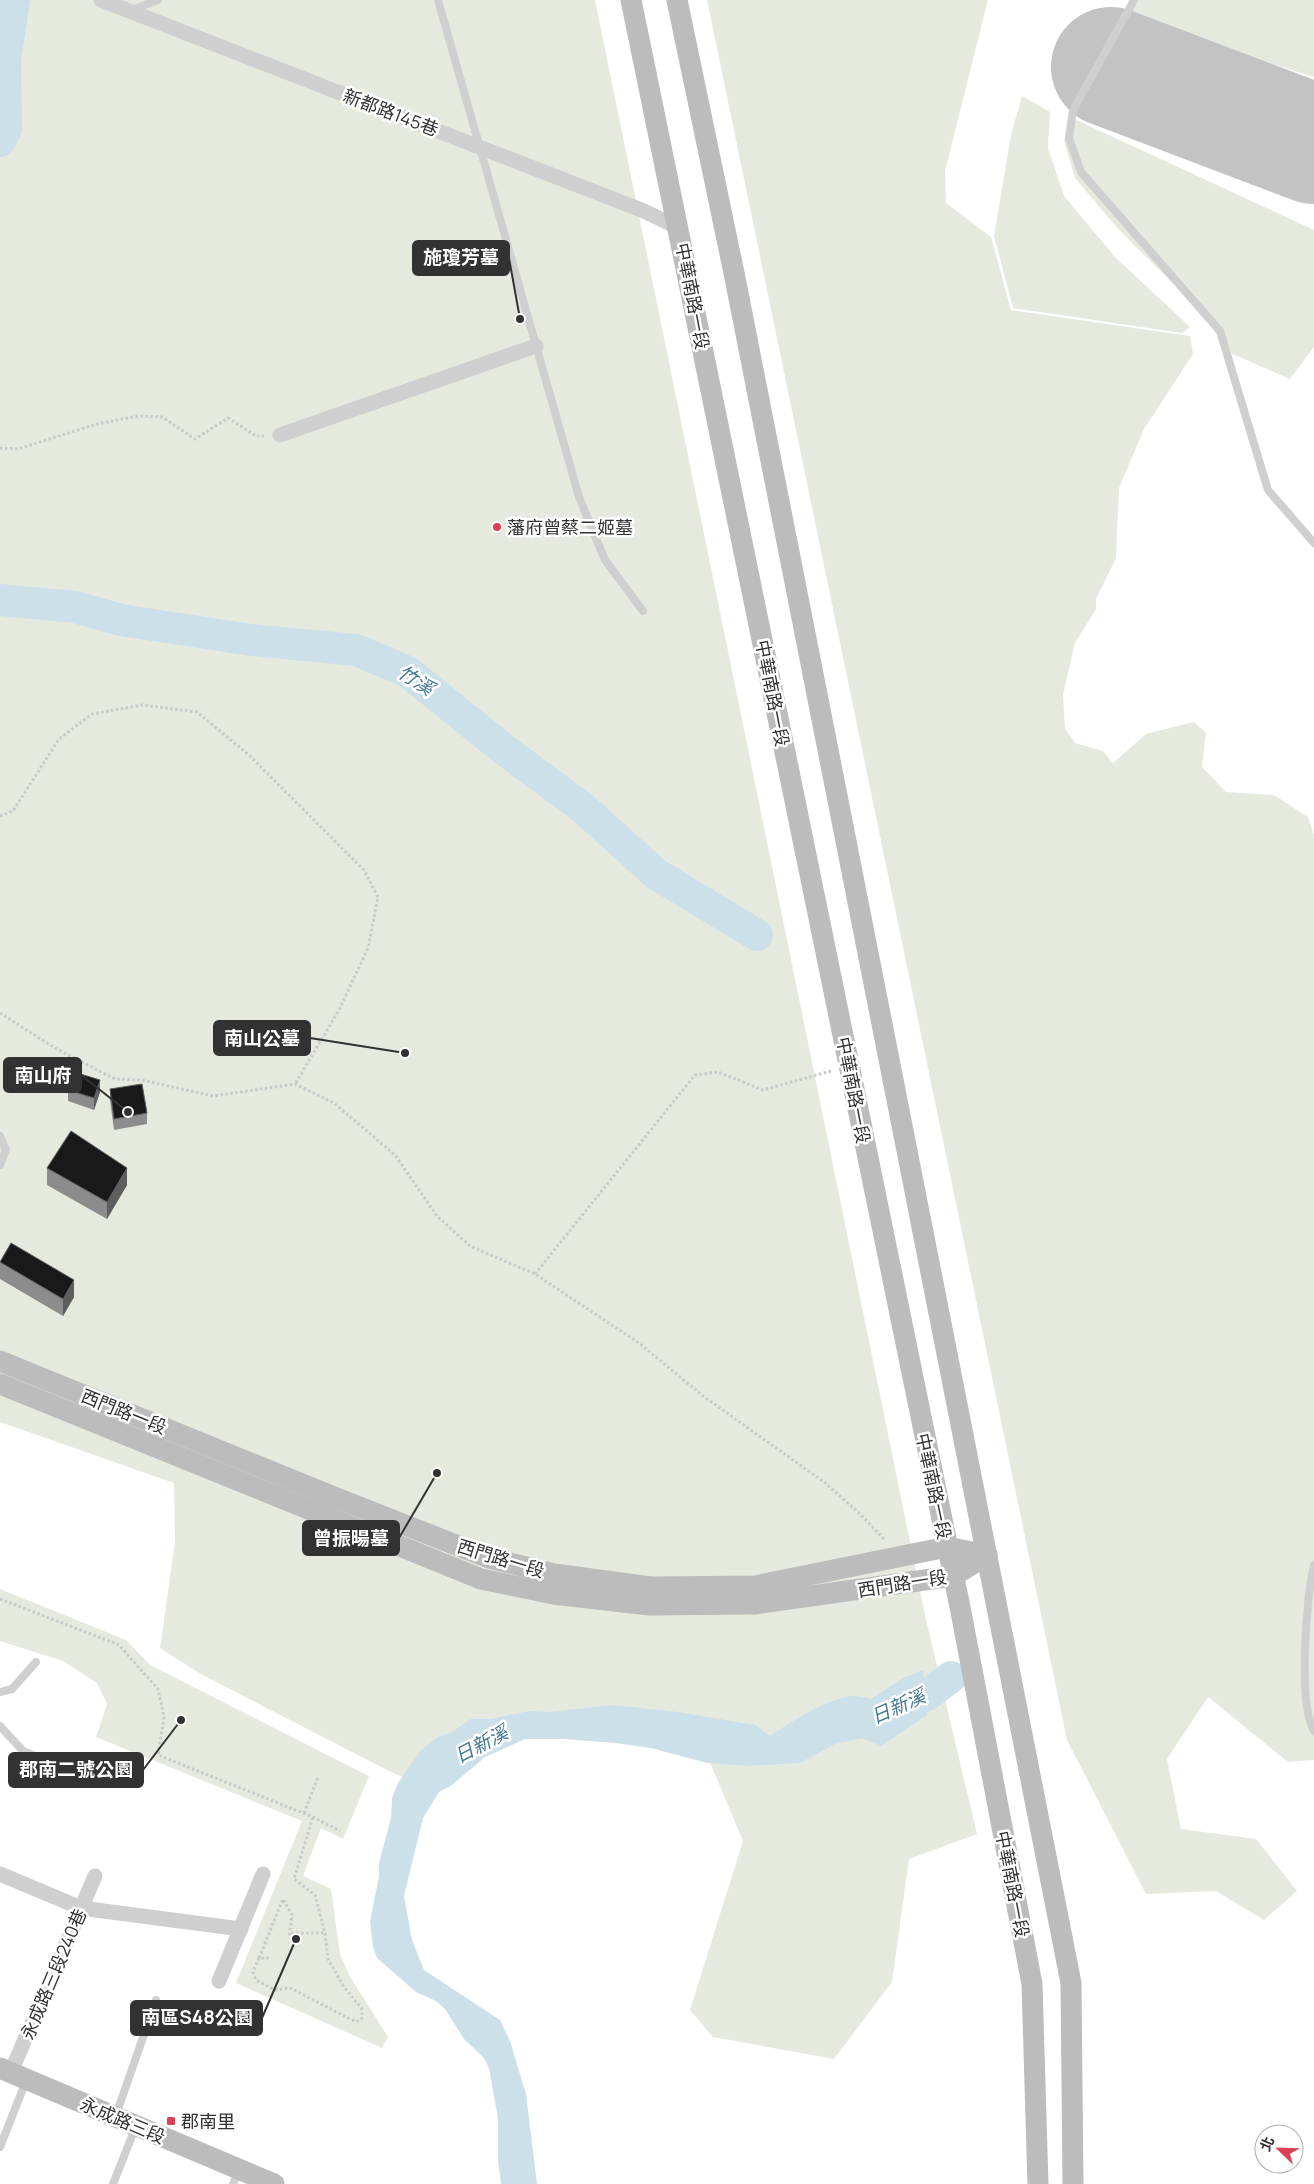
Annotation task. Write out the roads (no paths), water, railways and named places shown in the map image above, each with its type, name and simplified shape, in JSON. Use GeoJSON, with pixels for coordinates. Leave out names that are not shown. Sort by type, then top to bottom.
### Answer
{"type":"FeatureCollection","features":[{"type":"Feature","properties":{"kind":"street","name":"新都路145巷"},"geometry":{"type":"LineString","coordinates":[[101,0],[644,210],[679,228]]}},
{"type":"Feature","properties":{"kind":"street","name":"中華南路一段"},"geometry":{"type":"LineString","coordinates":[[631,0],[953,1576],[1032,1984],[1038,2184]]}},
{"type":"Feature","properties":{"kind":"street"},"geometry":{"type":"LineString","coordinates":[[677,0],[734,273],[1071,1982],[1073,2184]]}},
{"type":"Feature","properties":{"kind":"street"},"geometry":{"type":"LineString","coordinates":[[280,435],[536,346]]}},
{"type":"Feature","properties":{"kind":"street","name":"西門路一段"},"geometry":{"type":"LineString","coordinates":[[0,1361],[489,1558],[554,1574],[651,1586],[755,1586],[947,1547],[987,1555]]}},
{"type":"Feature","properties":{"kind":"street","name":"西門路一段"},"geometry":{"type":"LineString","coordinates":[[0,1384],[481,1579],[553,1594],[649,1605],[754,1604],[953,1576],[987,1555]]}},
{"type":"Feature","properties":{"kind":"street"},"geometry":{"type":"LineString","coordinates":[[0,1874],[81,1908],[241,1929]]}},
{"type":"Feature","properties":{"kind":"street"},"geometry":{"type":"LineString","coordinates":[[219,1981],[263,1874]]}},
{"type":"Feature","properties":{"kind":"street","name":"永成路三段240巷"},"geometry":{"type":"LineString","coordinates":[[13,2073],[95,1876]]}},
{"type":"Feature","properties":{"kind":"street","name":"永成路三段"},"geometry":{"type":"LineString","coordinates":[[13,2073],[137,2124],[236,2177],[274,2184]]}},
{"type":"Feature","properties":{"kind":"lane"},"geometry":{"type":"LineString","coordinates":[[129,11],[158,0]]}},
{"type":"Feature","properties":{"kind":"lane"},"geometry":{"type":"LineString","coordinates":[[438,0],[579,497],[605,560],[643,611]]}},
{"type":"Feature","properties":{"kind":"lane"},"geometry":{"type":"LineString","coordinates":[[1134,0],[1073,110],[1069,138],[1081,172],[1220,331],[1268,490],[1314,544]]}},
{"type":"Feature","properties":{"kind":"lane"},"geometry":{"type":"LineString","coordinates":[[0,1136],[6,1150],[0,1165]]}},
{"type":"Feature","properties":{"kind":"lane"},"geometry":{"type":"LineString","coordinates":[[1314,1565],[1305,1636],[1308,1707],[1314,1731]]}},
{"type":"Feature","properties":{"kind":"lane"},"geometry":{"type":"LineString","coordinates":[[0,1692],[12,1689],[36,1662]]}},
{"type":"Feature","properties":{"kind":"lane"},"geometry":{"type":"LineString","coordinates":[[0,1726],[22,1751],[69,1771],[130,1780]]}},
{"type":"Feature","properties":{"kind":"lane"},"geometry":{"type":"LineString","coordinates":[[116,2116],[156,2000]]}},
{"type":"Feature","properties":{"kind":"lane"},"geometry":{"type":"LineString","coordinates":[[0,2146],[13,2073]]}},
{"type":"Feature","properties":{"kind":"lane"},"geometry":{"type":"LineString","coordinates":[[113,2184],[137,2124]]}},
{"type":"Feature","properties":{"kind":"water"},"geometry":{"type":"Polygon","coordinates":[[[923,1670],[927,1715],[881,1746],[862,1738],[835,1744],[800,1763],[747,1766],[707,1763],[651,1748],[615,1743],[564,1739],[525,1739],[485,1757],[452,1785],[439,1792],[423,1818],[404,1896],[412,1940],[424,1970],[500,2020],[510,2041],[526,2094],[537,2184],[501,2184],[498,2160],[498,2119],[489,2068],[484,2058],[464,2039],[445,2009],[436,2001],[416,1992],[377,1958],[373,1947],[370,1921],[379,1876],[379,1863],[391,1818],[392,1798],[398,1783],[421,1750],[438,1737],[452,1732],[471,1719],[491,1719],[529,1711],[549,1712],[613,1705],[678,1712],[755,1725],[770,1736],[800,1717],[834,1700],[857,1696],[871,1699],[903,1678],[923,1670]]]}},
{"type":"Feature","properties":{"kind":"waterway","name":"竹溪"},"geometry":{"type":"LineString","coordinates":[[0,141],[6,129],[5,60],[14,0]]}},
{"type":"Feature","properties":{"kind":"waterway","name":"竹溪"},"geometry":{"type":"LineString","coordinates":[[0,600],[75,607],[121,620],[251,640],[356,650],[408,672],[506,751],[583,808],[656,874],[757,935]]}},
{"type":"Feature","properties":{"kind":"waterway","name":"日新溪"},"geometry":{"type":"LineString","coordinates":[[886,1714],[927,1695],[951,1677]]}},
{"type":"Feature","properties":{"kind":"place","name":"施瓊芳墓"},"geometry":{"type":"Point","coordinates":[520,319]}},
{"type":"Feature","properties":{"kind":"place","name":"藩府曾蔡二姬墓"},"geometry":{"type":"Point","coordinates":[497,527]}},
{"type":"Feature","properties":{"kind":"place","name":"南山公墓"},"geometry":{"type":"Point","coordinates":[405,1053]}},
{"type":"Feature","properties":{"kind":"place","name":"南山府"},"geometry":{"type":"Point","coordinates":[128,1112]}},
{"type":"Feature","properties":{"kind":"place","name":"曾振暘墓"},"geometry":{"type":"Point","coordinates":[437,1473]}},
{"type":"Feature","properties":{"kind":"place","name":"郡南二號公園"},"geometry":{"type":"Point","coordinates":[181,1720]}},
{"type":"Feature","properties":{"kind":"place","name":"南區S48公園"},"geometry":{"type":"Point","coordinates":[296,1939]}},
{"type":"Feature","properties":{"kind":"place","name":"郡南里"},"geometry":{"type":"Point","coordinates":[171,2121]}}]}
